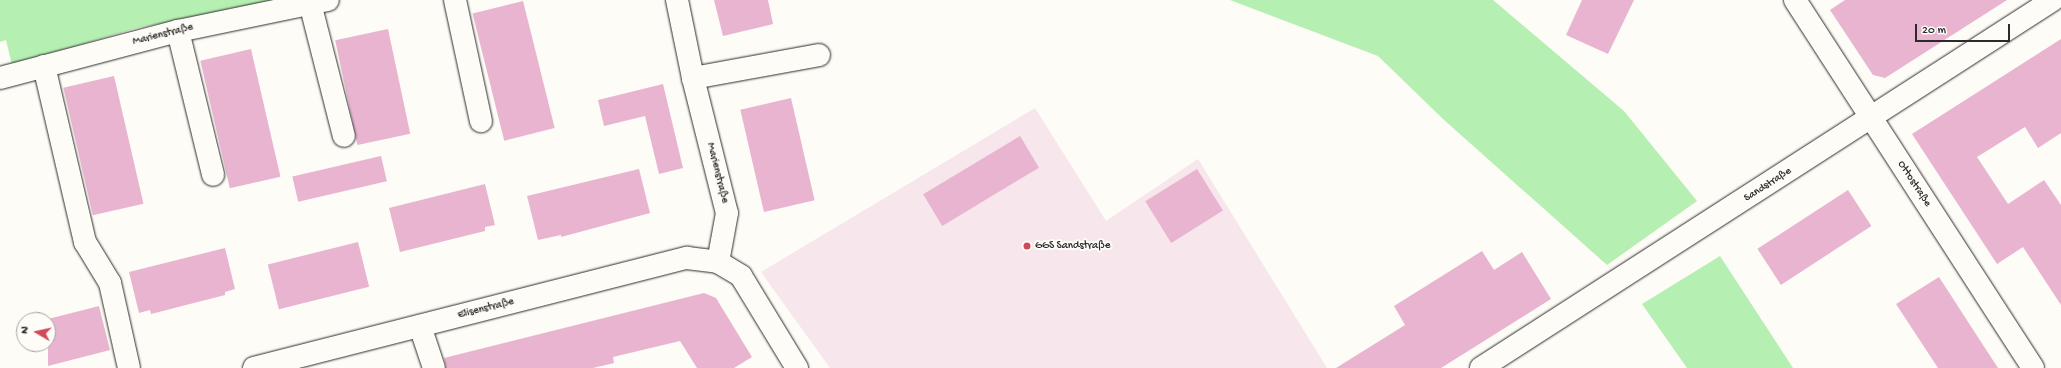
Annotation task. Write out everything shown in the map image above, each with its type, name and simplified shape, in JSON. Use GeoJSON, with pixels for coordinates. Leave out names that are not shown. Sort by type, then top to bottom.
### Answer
{"type":"FeatureCollection","features":[{"type":"Feature","properties":{"kind":"street"},"geometry":{"type":"LineString","coordinates":[[455,0],[482,121]]}},
{"type":"Feature","properties":{"kind":"street","name":"Marienstraße"},"geometry":{"type":"LineString","coordinates":[[677,0],[693,78],[727,213],[718,262]]}},
{"type":"Feature","properties":{"kind":"street","name":"Ottostraße"},"geometry":{"type":"LineString","coordinates":[[1795,0],[2033,368]]}},
{"type":"Feature","properties":{"kind":"street","name":"Sandstraße"},"geometry":{"type":"LineString","coordinates":[[1482,368],[2053,0]]}},
{"type":"Feature","properties":{"kind":"street"},"geometry":{"type":"LineString","coordinates":[[319,1],[344,136]]}},
{"type":"Feature","properties":{"kind":"street","name":"Marienstraße"},"geometry":{"type":"LineString","coordinates":[[0,78],[178,31],[319,1]]}},
{"type":"Feature","properties":{"kind":"street"},"geometry":{"type":"LineString","coordinates":[[178,31],[213,175]]}},
{"type":"Feature","properties":{"kind":"street"},"geometry":{"type":"LineString","coordinates":[[693,78],[819,55]]}},
{"type":"Feature","properties":{"kind":"street"},"geometry":{"type":"LineString","coordinates":[[44,66],[85,242],[110,282],[129,368]]}},
{"type":"Feature","properties":{"kind":"street","name":"Elisenstraße"},"geometry":{"type":"LineString","coordinates":[[254,368],[687,258],[718,262]]}},
{"type":"Feature","properties":{"kind":"street"},"geometry":{"type":"LineString","coordinates":[[718,262],[741,276],[797,368]]}},
{"type":"Feature","properties":{"kind":"street"},"geometry":{"type":"LineString","coordinates":[[420,326],[434,368]]}},
{"type":"Feature","properties":{"kind":"shaded area","name":"GGS Sandstraße"},"geometry":{"type":"Polygon","coordinates":[[[1035,108],[1106,221],[1198,159],[1327,368],[830,368],[761,272],[1035,108]]]}},
{"type":"Feature","properties":{"kind":"green space"},"geometry":{"type":"Polygon","coordinates":[[[0,0],[286,0],[137,28],[12,65],[6,40],[0,42],[0,0]]]}},
{"type":"Feature","properties":{"kind":"green space"},"geometry":{"type":"Polygon","coordinates":[[[1230,0],[1493,0],[1624,111],[1697,201],[1607,265],[1443,119],[1378,56],[1230,0]]]}},
{"type":"Feature","properties":{"kind":"green space"},"geometry":{"type":"Polygon","coordinates":[[[1720,256],[1793,368],[1687,368],[1642,304],[1720,256]]]}},
{"type":"Feature","properties":{"kind":"building"},"geometry":{"type":"Polygon","coordinates":[[[714,0],[768,0],[773,24],[723,36],[714,0]]]}},
{"type":"Feature","properties":{"kind":"building"},"geometry":{"type":"Polygon","coordinates":[[[1582,0],[1634,0],[1608,54],[1566,35],[1582,0]]]}},
{"type":"Feature","properties":{"kind":"building"},"geometry":{"type":"Polygon","coordinates":[[[1845,0],[2007,0],[1885,78],[1873,75],[1830,10],[1845,0]]]}},
{"type":"Feature","properties":{"kind":"building"},"geometry":{"type":"Polygon","coordinates":[[[523,1],[555,128],[504,141],[473,14],[523,1]]]}},
{"type":"Feature","properties":{"kind":"building"},"geometry":{"type":"Polygon","coordinates":[[[388,29],[410,134],[357,145],[335,40],[388,29]]]}},
{"type":"Feature","properties":{"kind":"building"},"geometry":{"type":"Polygon","coordinates":[[[2061,39],[2061,133],[2038,148],[2025,127],[1977,157],[2008,204],[2044,180],[2061,205],[2061,305],[2023,247],[1997,264],[1912,134],[2061,39]]]}},
{"type":"Feature","properties":{"kind":"building"},"geometry":{"type":"Polygon","coordinates":[[[251,49],[280,177],[230,188],[200,61],[251,49]]]}},
{"type":"Feature","properties":{"kind":"building"},"geometry":{"type":"Polygon","coordinates":[[[114,76],[143,204],[93,215],[63,88],[114,76]]]}},
{"type":"Feature","properties":{"kind":"building"},"geometry":{"type":"Polygon","coordinates":[[[663,84],[683,168],[659,174],[645,116],[604,126],[598,100],[663,84]]]}},
{"type":"Feature","properties":{"kind":"building"},"geometry":{"type":"Polygon","coordinates":[[[791,98],[815,200],[764,212],[740,110],[791,98]]]}},
{"type":"Feature","properties":{"kind":"building"},"geometry":{"type":"Polygon","coordinates":[[[1020,136],[1039,168],[942,226],[923,194],[1020,136]]]}},
{"type":"Feature","properties":{"kind":"building"},"geometry":{"type":"Polygon","coordinates":[[[381,156],[387,181],[298,202],[292,176],[381,156]]]}},
{"type":"Feature","properties":{"kind":"building"},"geometry":{"type":"Polygon","coordinates":[[[639,169],[650,213],[561,237],[561,235],[538,240],[527,196],[639,169]]]}},
{"type":"Feature","properties":{"kind":"building"},"geometry":{"type":"Polygon","coordinates":[[[1197,169],[1223,211],[1171,243],[1145,201],[1197,169]]]}},
{"type":"Feature","properties":{"kind":"building"},"geometry":{"type":"Polygon","coordinates":[[[485,184],[495,225],[485,227],[485,231],[400,252],[389,208],[485,184]]]}},
{"type":"Feature","properties":{"kind":"building"},"geometry":{"type":"Polygon","coordinates":[[[1848,190],[1871,226],[1781,285],[1757,249],[1848,190]]]}},
{"type":"Feature","properties":{"kind":"building"},"geometry":{"type":"Polygon","coordinates":[[[358,242],[369,287],[279,309],[268,264],[358,242]]]}},
{"type":"Feature","properties":{"kind":"building"},"geometry":{"type":"Polygon","coordinates":[[[225,248],[235,289],[225,292],[225,295],[151,314],[150,310],[139,313],[129,272],[225,248]]]}},
{"type":"Feature","properties":{"kind":"building"},"geometry":{"type":"Polygon","coordinates":[[[1482,251],[1494,270],[1522,252],[1551,299],[1441,368],[1336,368],[1405,325],[1394,306],[1482,251]]]}},
{"type":"Feature","properties":{"kind":"building"},"geometry":{"type":"Polygon","coordinates":[[[1939,277],[1998,368],[1938,368],[1896,304],[1939,277]]]}},
{"type":"Feature","properties":{"kind":"building"},"geometry":{"type":"Polygon","coordinates":[[[704,293],[716,298],[752,357],[734,368],[697,368],[680,341],[613,357],[614,363],[593,368],[446,368],[444,358],[704,293]]]}},
{"type":"Feature","properties":{"kind":"building"},"geometry":{"type":"Polygon","coordinates":[[[99,306],[110,350],[48,366],[48,352],[56,352],[56,317],[99,306]]]}},
{"type":"Feature","properties":{"kind":"place","name":"GGS Sandstraße"},"geometry":{"type":"Point","coordinates":[1027,246]}}]}
